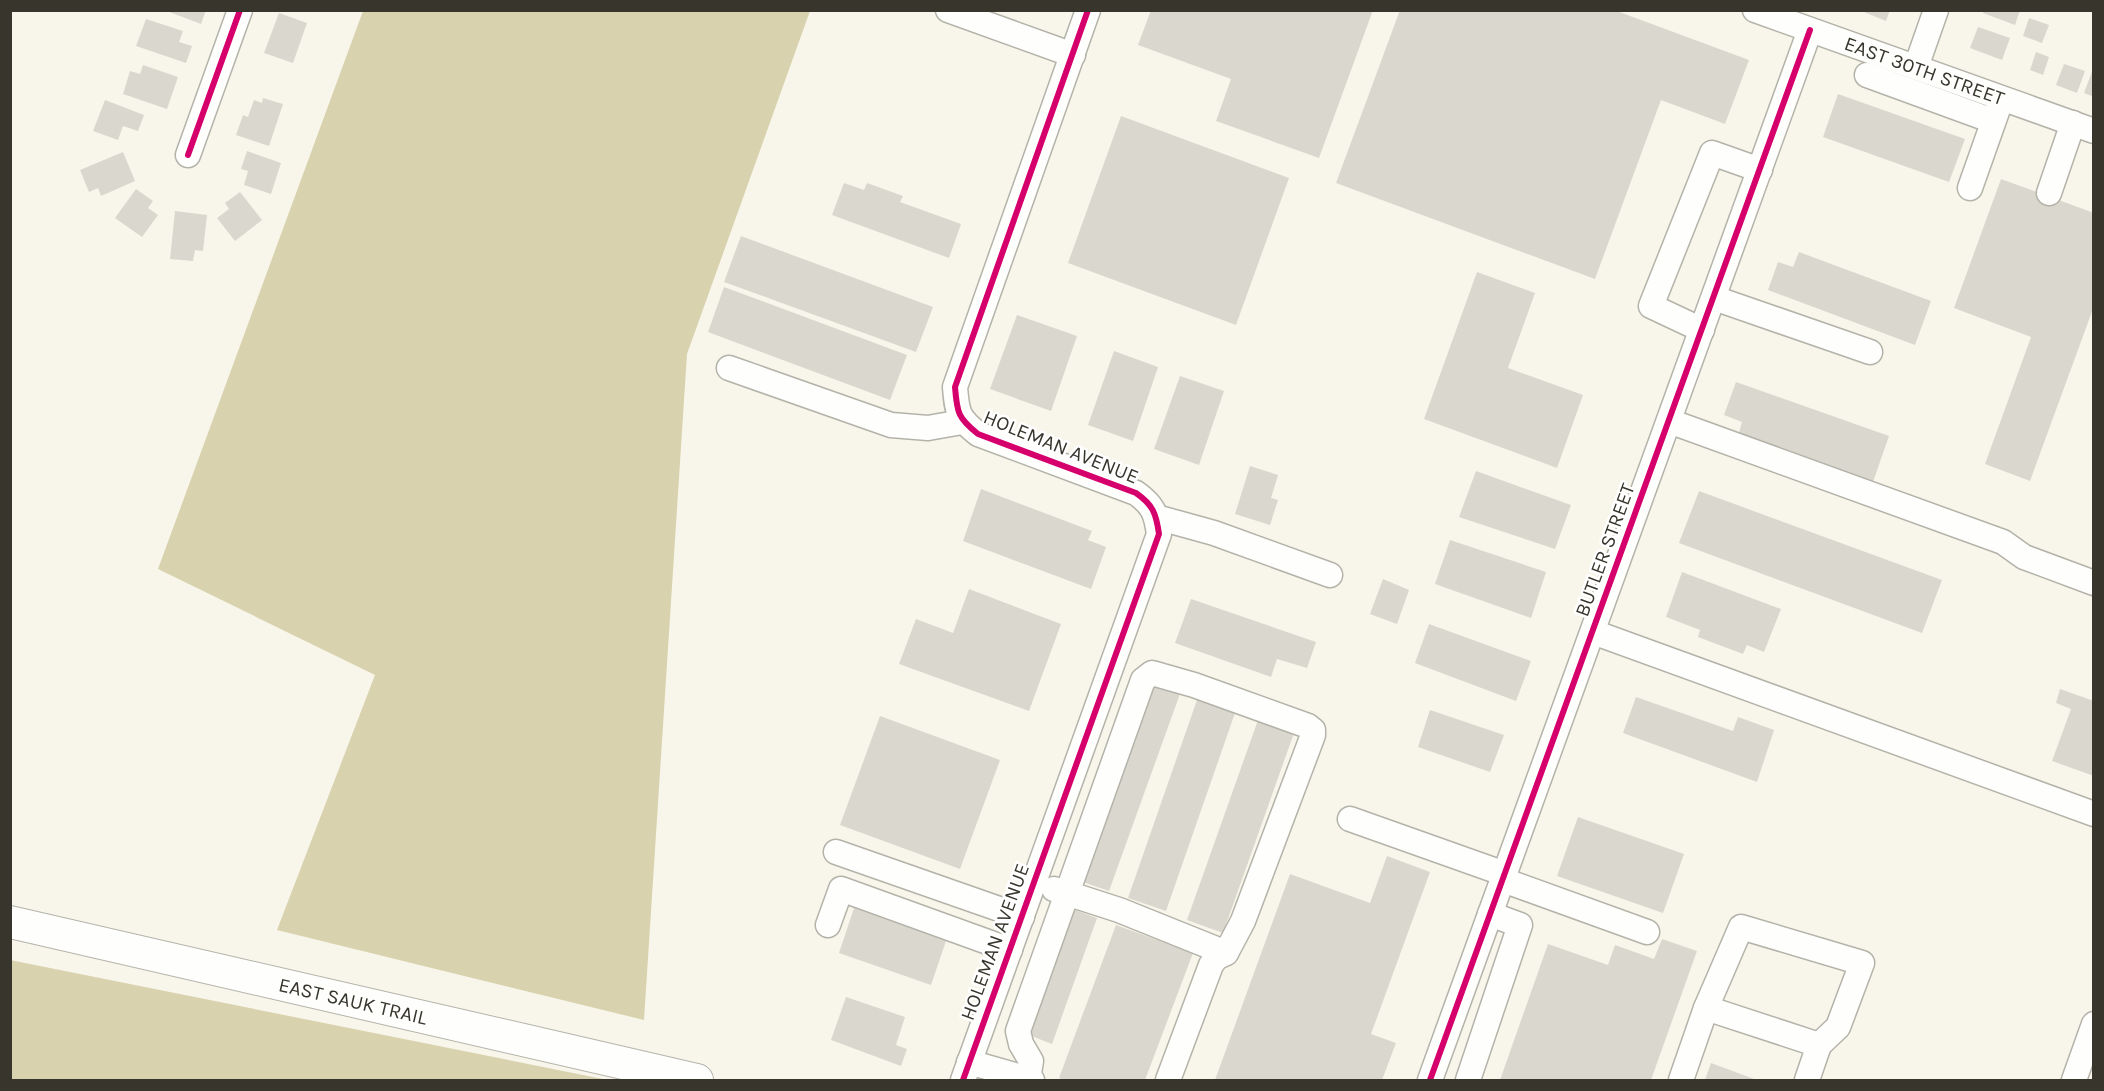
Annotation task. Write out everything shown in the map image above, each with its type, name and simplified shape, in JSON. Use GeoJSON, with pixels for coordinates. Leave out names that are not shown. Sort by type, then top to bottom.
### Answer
{"type":"FeatureCollection","features":[{"type":"Feature","properties":{"kind":"main road","name":"EAST SAUK TRAIL"},"geometry":{"type":"LineString","coordinates":[[10,922],[698,1080]]}},
{"type":"Feature","properties":{"kind":"street"},"geometry":{"type":"LineString","coordinates":[[188,155],[240,10]]}},
{"type":"Feature","properties":{"kind":"street"},"geometry":{"type":"LineString","coordinates":[[948,10],[1072,55]]}},
{"type":"Feature","properties":{"kind":"street","name":"HOLEMAN AVENUE"},"geometry":{"type":"LineString","coordinates":[[966,1071],[1159,534],[1156,517],[1149,502],[1136,493],[978,434],[962,422],[956,403],[955,387],[1088,10]]}},
{"type":"Feature","properties":{"kind":"street","name":"EAST 30TH STREET"},"geometry":{"type":"LineString","coordinates":[[1755,10],[1802,22],[1916,67],[2083,127]]}},
{"type":"Feature","properties":{"kind":"street"},"geometry":{"type":"LineString","coordinates":[[1916,67],[1936,10]]}},
{"type":"Feature","properties":{"kind":"street","name":"BUTLER STREET"},"geometry":{"type":"LineString","coordinates":[[1430,1080],[1760,170],[1802,22]]}},
{"type":"Feature","properties":{"kind":"street"},"geometry":{"type":"LineString","coordinates":[[1867,75],[1993,121]]}},
{"type":"Feature","properties":{"kind":"street"},"geometry":{"type":"LineString","coordinates":[[1970,188],[2001,98]]}},
{"type":"Feature","properties":{"kind":"street"},"geometry":{"type":"LineString","coordinates":[[2049,193],[2083,127]]}},
{"type":"Feature","properties":{"kind":"street"},"geometry":{"type":"LineString","coordinates":[[1702,330],[1651,306],[1712,153],[1760,170]]}},
{"type":"Feature","properties":{"kind":"street"},"geometry":{"type":"LineString","coordinates":[[1714,298],[1870,352]]}},
{"type":"Feature","properties":{"kind":"street"},"geometry":{"type":"LineString","coordinates":[[729,368],[891,425],[928,428],[962,422]]}},
{"type":"Feature","properties":{"kind":"street"},"geometry":{"type":"LineString","coordinates":[[1670,421],[2002,542],[2024,558],[2094,583]]}},
{"type":"Feature","properties":{"kind":"street"},"geometry":{"type":"LineString","coordinates":[[1156,517],[1214,533],[1330,575]]}},
{"type":"Feature","properties":{"kind":"street"},"geometry":{"type":"LineString","coordinates":[[1593,632],[2094,814]]}},
{"type":"Feature","properties":{"kind":"street"},"geometry":{"type":"LineString","coordinates":[[966,1071],[1030,1080],[1031,1061],[1021,1044],[1018,1031],[1143,680],[1152,673],[1194,685],[1308,726],[1313,730],[1244,921],[1226,953],[1216,958],[1211,965],[1168,1080]]}},
{"type":"Feature","properties":{"kind":"street"},"geometry":{"type":"LineString","coordinates":[[1089,729],[1122,742]]}},
{"type":"Feature","properties":{"kind":"street"},"geometry":{"type":"LineString","coordinates":[[1350,819],[1504,877],[1526,888],[1647,932]]}},
{"type":"Feature","properties":{"kind":"street"},"geometry":{"type":"LineString","coordinates":[[836,852],[1022,917]]}},
{"type":"Feature","properties":{"kind":"street"},"geometry":{"type":"LineString","coordinates":[[1034,883],[1068,892],[1226,953]]}},
{"type":"Feature","properties":{"kind":"street"},"geometry":{"type":"LineString","coordinates":[[1514,923],[1526,888]]}},
{"type":"Feature","properties":{"kind":"street"},"geometry":{"type":"LineString","coordinates":[[828,925],[841,889],[1010,950]]}},
{"type":"Feature","properties":{"kind":"street"},"geometry":{"type":"LineString","coordinates":[[1468,1080],[1520,925],[1490,914]]}},
{"type":"Feature","properties":{"kind":"street"},"geometry":{"type":"LineString","coordinates":[[1681,1080],[1706,1008],[1741,927],[1862,963],[1838,1027],[1819,1045],[1807,1080]]}},
{"type":"Feature","properties":{"kind":"street"},"geometry":{"type":"LineString","coordinates":[[1706,1008],[1819,1045]]}},
{"type":"Feature","properties":{"kind":"street"},"geometry":{"type":"LineString","coordinates":[[2074,1080],[2094,1024]]}},
{"type":"Feature","properties":{"kind":"shaded area"},"geometry":{"type":"Polygon","coordinates":[[[363,11],[810,11],[687,354],[644,1020],[277,930],[375,675],[158,569],[363,11]]]}},
{"type":"Feature","properties":{"kind":"shaded area"},"geometry":{"type":"Polygon","coordinates":[[[10,960],[608,1080],[11,1080],[10,960]]]}},
{"type":"Feature","properties":{"kind":"building"},"geometry":{"type":"Polygon","coordinates":[[[164,10],[206,10],[201,24],[164,10]]]}},
{"type":"Feature","properties":{"kind":"building"},"geometry":{"type":"Polygon","coordinates":[[[1151,10],[1373,10],[1319,158],[1216,121],[1231,79],[1138,45],[1151,10]]]}},
{"type":"Feature","properties":{"kind":"building"},"geometry":{"type":"Polygon","coordinates":[[[1400,10],[1614,10],[1749,60],[1725,124],[1661,100],[1595,279],[1336,183],[1400,10]]]}},
{"type":"Feature","properties":{"kind":"building"},"geometry":{"type":"Polygon","coordinates":[[[1859,10],[1890,10],[1886,21],[1859,10]]]}},
{"type":"Feature","properties":{"kind":"building"},"geometry":{"type":"Polygon","coordinates":[[[1984,10],[2020,10],[2015,25],[1983,13],[1984,10]]]}},
{"type":"Feature","properties":{"kind":"building"},"geometry":{"type":"Polygon","coordinates":[[[279,13],[307,23],[293,63],[264,53],[279,13]]]}},
{"type":"Feature","properties":{"kind":"building"},"geometry":{"type":"Polygon","coordinates":[[[2029,18],[2049,25],[2042,43],[2023,36],[2029,18]]]}},
{"type":"Feature","properties":{"kind":"building"},"geometry":{"type":"Polygon","coordinates":[[[146,19],[183,31],[179,42],[192,46],[186,63],[136,46],[146,19]]]}},
{"type":"Feature","properties":{"kind":"building"},"geometry":{"type":"Polygon","coordinates":[[[1978,27],[2010,38],[2002,60],[1970,48],[1978,27]]]}},
{"type":"Feature","properties":{"kind":"building"},"geometry":{"type":"Polygon","coordinates":[[[2036,52],[2049,57],[2043,75],[2030,70],[2036,52]]]}},
{"type":"Feature","properties":{"kind":"building"},"geometry":{"type":"Polygon","coordinates":[[[2064,64],[2085,71],[2077,93],[2056,85],[2064,64]]]}},
{"type":"Feature","properties":{"kind":"building"},"geometry":{"type":"Polygon","coordinates":[[[143,65],[178,77],[167,109],[123,94],[130,71],[140,74],[143,65]]]}},
{"type":"Feature","properties":{"kind":"building"},"geometry":{"type":"Polygon","coordinates":[[[2094,69],[2094,97],[2084,93],[2094,69]]]}},
{"type":"Feature","properties":{"kind":"building"},"geometry":{"type":"Polygon","coordinates":[[[1838,94],[1965,139],[1949,182],[1823,137],[1838,94]]]}},
{"type":"Feature","properties":{"kind":"building"},"geometry":{"type":"Polygon","coordinates":[[[263,98],[283,104],[269,146],[236,135],[243,115],[248,117],[254,100],[262,103],[263,98]]]}},
{"type":"Feature","properties":{"kind":"building"},"geometry":{"type":"Polygon","coordinates":[[[105,100],[144,115],[138,131],[123,126],[118,140],[93,131],[105,100]]]}},
{"type":"Feature","properties":{"kind":"building"},"geometry":{"type":"Polygon","coordinates":[[[1121,116],[1289,178],[1236,325],[1068,263],[1121,116]]]}},
{"type":"Feature","properties":{"kind":"building"},"geometry":{"type":"Polygon","coordinates":[[[247,151],[281,163],[271,194],[244,185],[248,171],[241,169],[247,151]]]}},
{"type":"Feature","properties":{"kind":"building"},"geometry":{"type":"Polygon","coordinates":[[[123,152],[135,181],[101,196],[98,188],[89,192],[80,170],[123,152]]]}},
{"type":"Feature","properties":{"kind":"building"},"geometry":{"type":"Polygon","coordinates":[[[2001,179],[2094,213],[2094,306],[2030,481],[1985,464],[2031,337],[1954,308],[2001,179]]]}},
{"type":"Feature","properties":{"kind":"building"},"geometry":{"type":"Polygon","coordinates":[[[844,183],[864,190],[867,183],[903,196],[900,202],[961,224],[949,258],[832,215],[844,183]]]}},
{"type":"Feature","properties":{"kind":"building"},"geometry":{"type":"Polygon","coordinates":[[[136,189],[153,201],[148,208],[158,215],[142,237],[115,218],[136,189]]]}},
{"type":"Feature","properties":{"kind":"building"},"geometry":{"type":"Polygon","coordinates":[[[240,192],[262,220],[235,241],[217,218],[229,209],[225,203],[240,192]]]}},
{"type":"Feature","properties":{"kind":"building"},"geometry":{"type":"Polygon","coordinates":[[[175,211],[207,215],[203,251],[195,250],[193,261],[170,259],[175,211]]]}},
{"type":"Feature","properties":{"kind":"building"},"geometry":{"type":"Polygon","coordinates":[[[741,236],[933,307],[916,352],[724,282],[741,236]]]}},
{"type":"Feature","properties":{"kind":"building"},"geometry":{"type":"Polygon","coordinates":[[[1799,252],[1931,301],[1915,345],[1768,290],[1778,262],[1793,267],[1799,252]]]}},
{"type":"Feature","properties":{"kind":"building"},"geometry":{"type":"Polygon","coordinates":[[[1477,272],[1535,293],[1508,368],[1583,395],[1557,468],[1424,419],[1477,272]]]}},
{"type":"Feature","properties":{"kind":"building"},"geometry":{"type":"Polygon","coordinates":[[[724,287],[907,355],[890,400],[708,332],[724,287]]]}},
{"type":"Feature","properties":{"kind":"building"},"geometry":{"type":"Polygon","coordinates":[[[1017,315],[1077,336],[1051,411],[990,389],[1017,315]]]}},
{"type":"Feature","properties":{"kind":"building"},"geometry":{"type":"Polygon","coordinates":[[[1114,351],[1158,367],[1133,441],[1088,425],[1114,351]]]}},
{"type":"Feature","properties":{"kind":"building"},"geometry":{"type":"Polygon","coordinates":[[[1180,376],[1224,391],[1199,465],[1154,449],[1180,376]]]}},
{"type":"Feature","properties":{"kind":"building"},"geometry":{"type":"Polygon","coordinates":[[[1736,382],[1889,436],[1873,482],[1739,433],[1742,422],[1724,415],[1736,382]]]}},
{"type":"Feature","properties":{"kind":"building"},"geometry":{"type":"Polygon","coordinates":[[[1250,466],[1278,475],[1271,498],[1278,500],[1270,525],[1235,514],[1250,466]]]}},
{"type":"Feature","properties":{"kind":"building"},"geometry":{"type":"Polygon","coordinates":[[[1476,471],[1571,505],[1555,549],[1459,517],[1476,471]]]}},
{"type":"Feature","properties":{"kind":"building"},"geometry":{"type":"Polygon","coordinates":[[[981,489],[1092,531],[1088,540],[1106,547],[1091,589],[963,541],[981,489]]]}},
{"type":"Feature","properties":{"kind":"building"},"geometry":{"type":"Polygon","coordinates":[[[1699,491],[1942,580],[1922,633],[1679,543],[1699,491]]]}},
{"type":"Feature","properties":{"kind":"building"},"geometry":{"type":"Polygon","coordinates":[[[1450,540],[1546,572],[1531,618],[1435,584],[1450,540]]]}},
{"type":"Feature","properties":{"kind":"building"},"geometry":{"type":"Polygon","coordinates":[[[1682,572],[1781,609],[1764,652],[1747,645],[1743,654],[1698,637],[1700,630],[1666,617],[1682,572]]]}},
{"type":"Feature","properties":{"kind":"building"},"geometry":{"type":"Polygon","coordinates":[[[1383,579],[1409,590],[1397,624],[1370,614],[1383,579]]]}},
{"type":"Feature","properties":{"kind":"building"},"geometry":{"type":"Polygon","coordinates":[[[969,589],[1061,624],[1029,711],[899,664],[916,619],[953,633],[969,589]]]}},
{"type":"Feature","properties":{"kind":"building"},"geometry":{"type":"Polygon","coordinates":[[[1191,599],[1316,642],[1307,668],[1277,659],[1271,677],[1175,643],[1191,599]]]}},
{"type":"Feature","properties":{"kind":"building"},"geometry":{"type":"Polygon","coordinates":[[[1429,624],[1531,661],[1516,701],[1415,663],[1429,624]]]}},
{"type":"Feature","properties":{"kind":"building"},"geometry":{"type":"Polygon","coordinates":[[[1149,680],[1181,691],[1109,891],[1077,880],[1149,680]]]}},
{"type":"Feature","properties":{"kind":"building"},"geometry":{"type":"Polygon","coordinates":[[[2060,689],[2094,701],[2094,776],[2052,761],[2071,709],[2056,703],[2060,689]]]}},
{"type":"Feature","properties":{"kind":"building"},"geometry":{"type":"Polygon","coordinates":[[[1198,697],[1236,710],[1166,911],[1128,898],[1198,697]]]}},
{"type":"Feature","properties":{"kind":"building"},"geometry":{"type":"Polygon","coordinates":[[[1636,697],[1733,731],[1738,717],[1774,730],[1757,782],[1623,733],[1636,697]]]}},
{"type":"Feature","properties":{"kind":"building"},"geometry":{"type":"Polygon","coordinates":[[[1430,710],[1504,735],[1490,772],[1418,747],[1430,710]]]}},
{"type":"Feature","properties":{"kind":"building"},"geometry":{"type":"Polygon","coordinates":[[[880,716],[1000,760],[960,869],[840,825],[880,716]]]}},
{"type":"Feature","properties":{"kind":"building"},"geometry":{"type":"Polygon","coordinates":[[[1258,720],[1294,733],[1223,933],[1187,920],[1258,720]]]}},
{"type":"Feature","properties":{"kind":"building"},"geometry":{"type":"Polygon","coordinates":[[[1578,817],[1684,854],[1663,913],[1557,876],[1578,817]]]}},
{"type":"Feature","properties":{"kind":"building"},"geometry":{"type":"Polygon","coordinates":[[[1387,856],[1430,872],[1371,1034],[1396,1043],[1382,1080],[1215,1080],[1290,874],[1370,903],[1387,856]]]}},
{"type":"Feature","properties":{"kind":"building"},"geometry":{"type":"Polygon","coordinates":[[[1067,907],[1097,918],[1052,1044],[1021,1032],[1067,907]]]}},
{"type":"Feature","properties":{"kind":"building"},"geometry":{"type":"Polygon","coordinates":[[[854,908],[946,941],[931,985],[839,953],[854,908]]]}},
{"type":"Feature","properties":{"kind":"building"},"geometry":{"type":"Polygon","coordinates":[[[1116,925],[1193,953],[1145,1080],[1064,1080],[1059,1078],[1116,925]]]}},
{"type":"Feature","properties":{"kind":"building"},"geometry":{"type":"Polygon","coordinates":[[[1662,939],[1697,951],[1651,1080],[1500,1080],[1548,944],[1608,965],[1615,945],[1654,959],[1662,939]]]}},
{"type":"Feature","properties":{"kind":"building"},"geometry":{"type":"Polygon","coordinates":[[[846,997],[905,1017],[896,1045],[907,1049],[901,1066],[831,1040],[846,997]]]}},
{"type":"Feature","properties":{"kind":"building"},"geometry":{"type":"Polygon","coordinates":[[[1711,1063],[1757,1080],[1705,1080],[1711,1063]]]}},
{"type":"Feature","properties":{"kind":"cycle path"},"geometry":{"type":"LineString","coordinates":[[188,155],[240,10]]}},
{"type":"Feature","properties":{"kind":"cycle path"},"geometry":{"type":"LineString","coordinates":[[963,1080],[1159,534],[1153,510],[1136,493],[978,434],[962,419],[957,403],[955,387],[1088,10]]}},
{"type":"Feature","properties":{"kind":"cycle path"},"geometry":{"type":"LineString","coordinates":[[1430,1080],[1810,30]]}}]}
